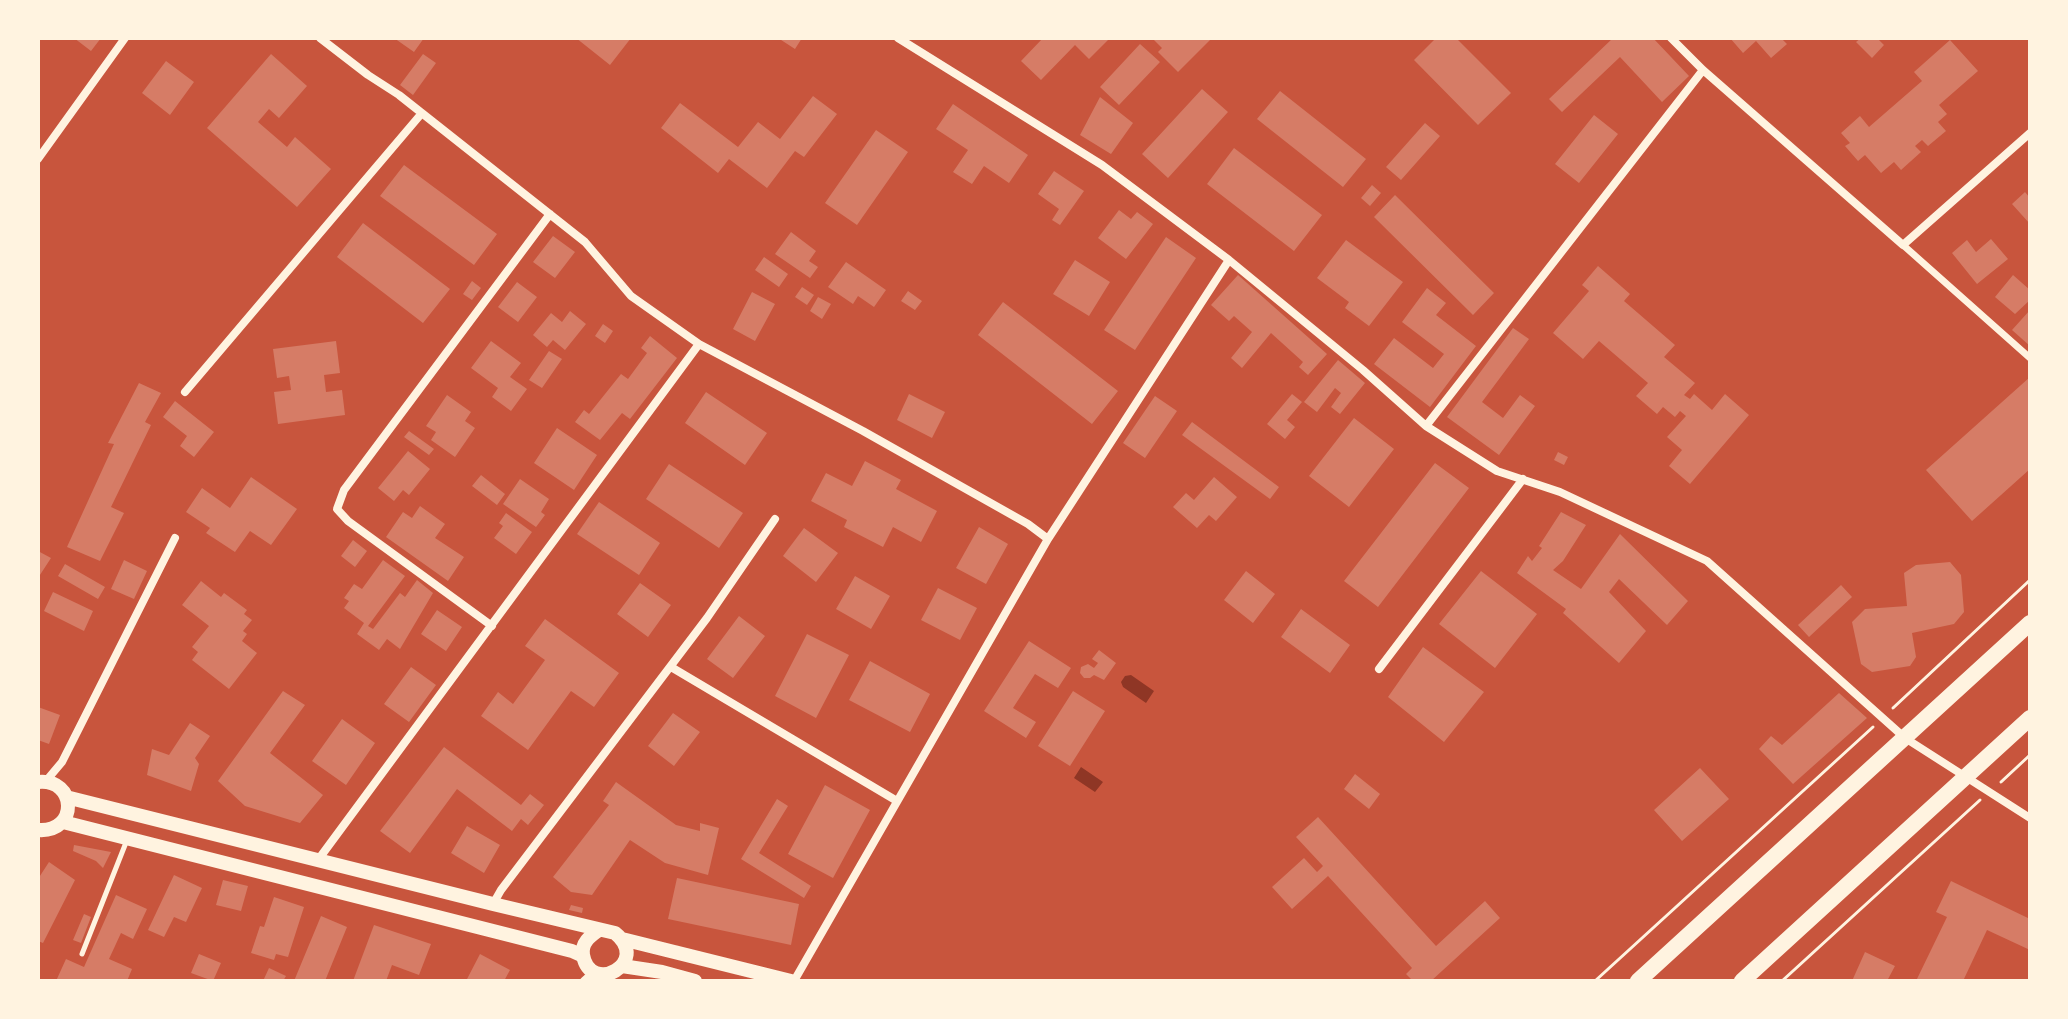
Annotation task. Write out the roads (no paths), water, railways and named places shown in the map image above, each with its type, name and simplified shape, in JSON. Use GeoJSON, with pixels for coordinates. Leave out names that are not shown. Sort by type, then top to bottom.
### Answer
{"type":"FeatureCollection","features":[{"type":"Feature","properties":{"kind":"main road"},"geometry":{"type":"LineString","coordinates":[[1638,981],[2030,623]]}},
{"type":"Feature","properties":{"kind":"main road"},"geometry":{"type":"LineString","coordinates":[[1742,981],[2030,718]]}},
{"type":"Feature","properties":{"kind":"street"},"geometry":{"type":"LineString","coordinates":[[38,159],[125,38]]}},
{"type":"Feature","properties":{"kind":"street"},"geometry":{"type":"LineString","coordinates":[[320,38],[399,95],[585,242],[631,296],[699,344],[863,431],[1028,524],[1048,539]]}},
{"type":"Feature","properties":{"kind":"street"},"geometry":{"type":"LineString","coordinates":[[898,38],[1102,165],[1229,260],[1426,426],[1497,471],[1560,492],[1707,561],[1905,738],[2030,818]]}},
{"type":"Feature","properties":{"kind":"street"},"geometry":{"type":"LineString","coordinates":[[1671,38],[1703,70],[2030,358]]}},
{"type":"Feature","properties":{"kind":"street"},"geometry":{"type":"LineString","coordinates":[[1426,426],[1703,70]]}},
{"type":"Feature","properties":{"kind":"street"},"geometry":{"type":"LineString","coordinates":[[185,392],[422,113]]}},
{"type":"Feature","properties":{"kind":"street"},"geometry":{"type":"LineString","coordinates":[[1903,245],[2030,133]]}},
{"type":"Feature","properties":{"kind":"street"},"geometry":{"type":"LineString","coordinates":[[492,626],[348,521],[337,509],[344,490],[550,214]]}},
{"type":"Feature","properties":{"kind":"street"},"geometry":{"type":"LineString","coordinates":[[622,939],[793,981],[1048,539],[1229,260]]}},
{"type":"Feature","properties":{"kind":"street"},"geometry":{"type":"LineString","coordinates":[[318,860],[699,344]]}},
{"type":"Feature","properties":{"kind":"street"},"geometry":{"type":"LineString","coordinates":[[1379,669],[1523,479]]}},
{"type":"Feature","properties":{"kind":"street"},"geometry":{"type":"LineString","coordinates":[[493,904],[671,667],[775,519]]}},
{"type":"Feature","properties":{"kind":"street"},"geometry":{"type":"LineString","coordinates":[[175,538],[62,762],[42,782],[63,792],[318,860],[615,933],[626,945],[627,955],[622,966],[613,973],[589,976],[583,949],[590,936],[599,930]]}},
{"type":"Feature","properties":{"kind":"street"},"geometry":{"type":"LineString","coordinates":[[671,667],[897,801]]}},
{"type":"Feature","properties":{"kind":"street"},"geometry":{"type":"LineString","coordinates":[[38,830],[51,830],[63,822],[67,814],[69,806],[63,792],[62,762]]}},
{"type":"Feature","properties":{"kind":"street"},"geometry":{"type":"LineString","coordinates":[[63,822],[583,956]]}},
{"type":"Feature","properties":{"kind":"street"},"geometry":{"type":"LineString","coordinates":[[622,966],[695,981]]}},
{"type":"Feature","properties":{"kind":"lane"},"geometry":{"type":"LineString","coordinates":[[82,954],[128,839]]}}]}
